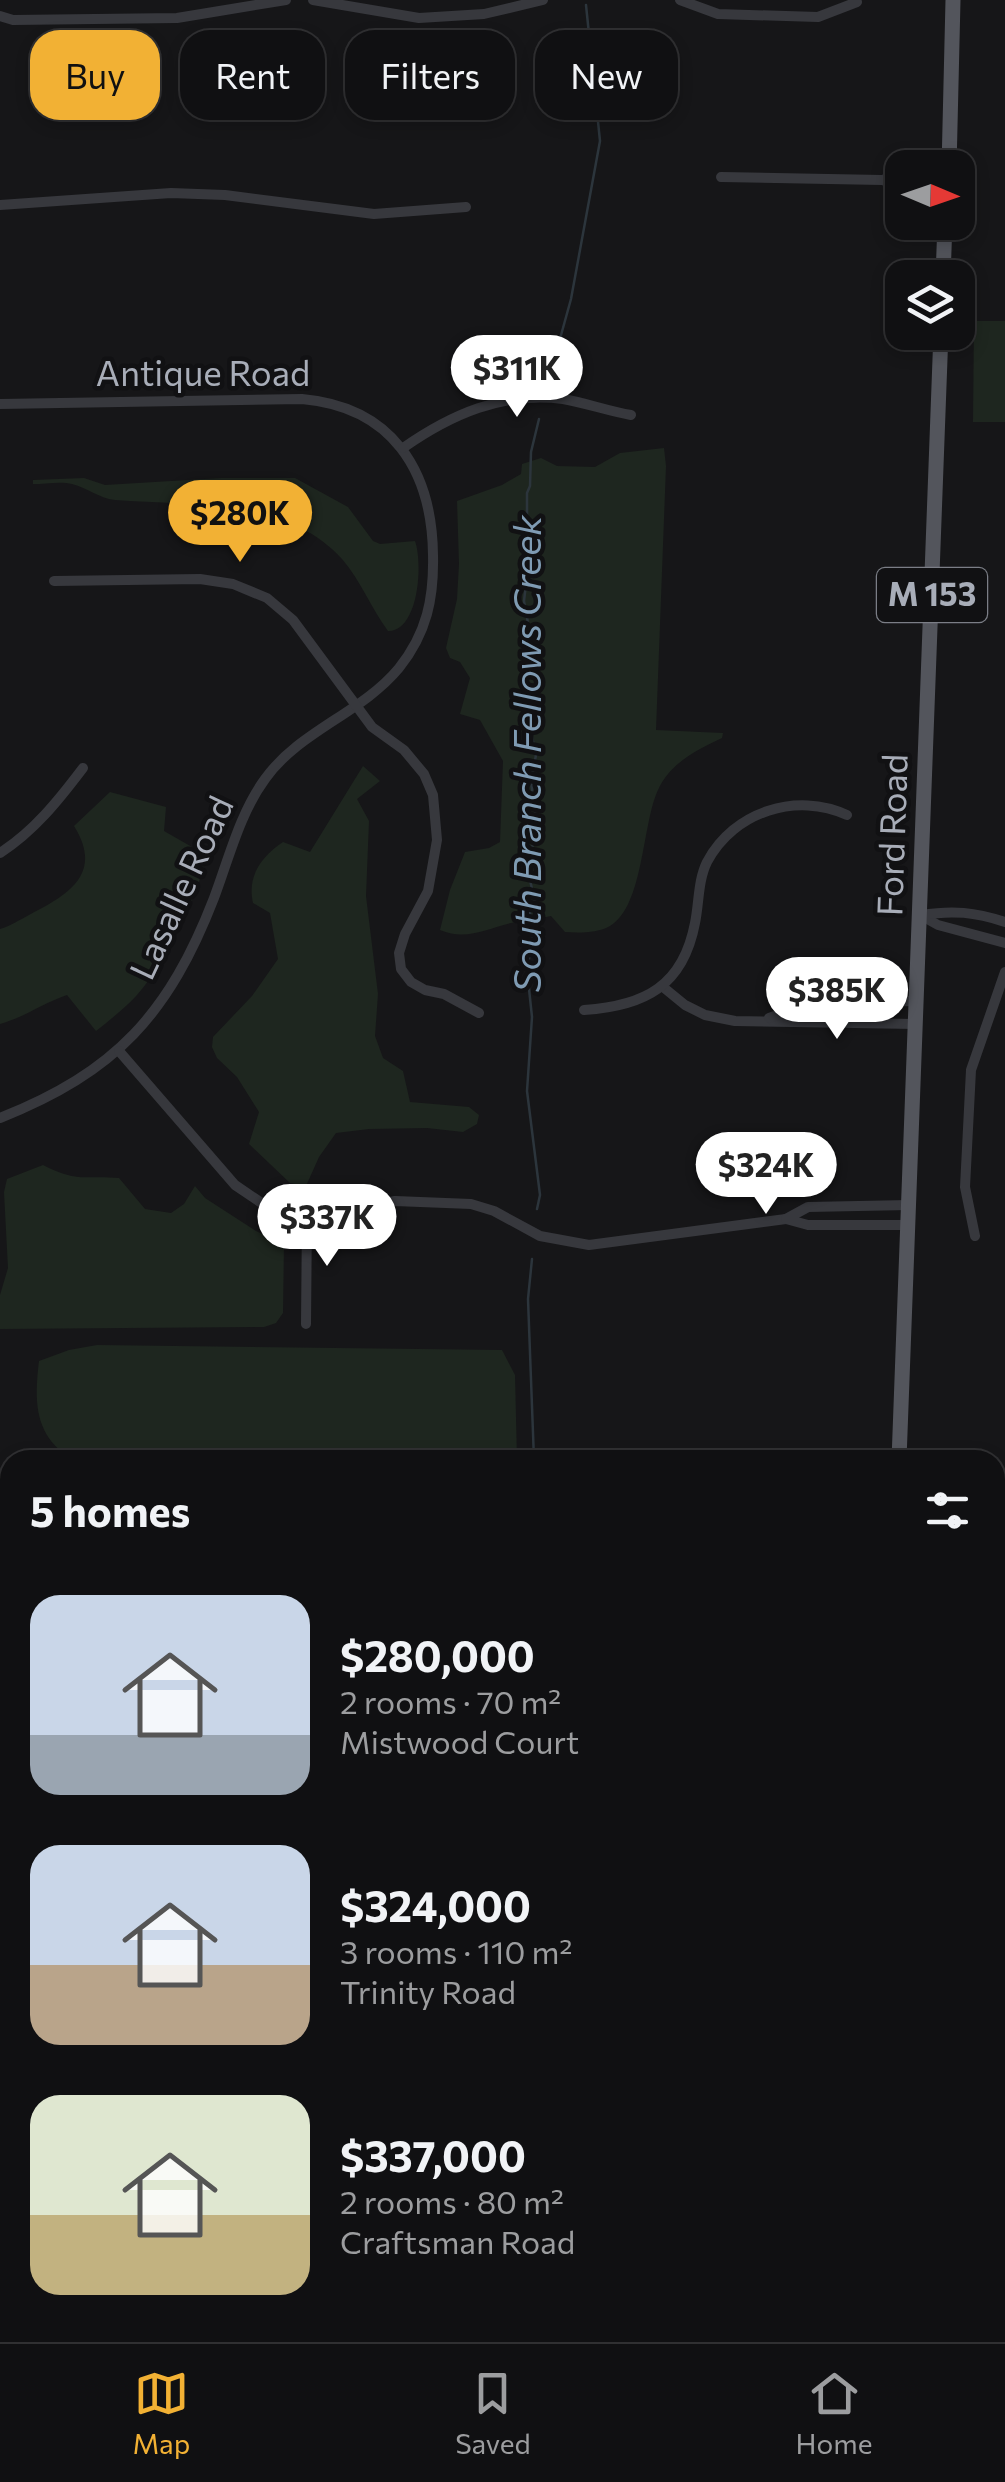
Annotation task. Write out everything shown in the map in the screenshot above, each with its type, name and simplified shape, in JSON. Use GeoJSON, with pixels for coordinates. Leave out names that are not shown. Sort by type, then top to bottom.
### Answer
{"type":"FeatureCollection","features":[{"type":"Feature","properties":{"kind":"main road"},"geometry":{"type":"LineString","coordinates":[[949,150],[953,0]]}},
{"type":"Feature","properties":{"kind":"main road","name":"Ford Road"},"geometry":{"type":"LineString","coordinates":[[899,1450],[940,350]]}},
{"type":"Feature","properties":{"kind":"street"},"geometry":{"type":"LineString","coordinates":[[0,16],[13,20],[177,18],[286,0]]}},
{"type":"Feature","properties":{"kind":"street"},"geometry":{"type":"LineString","coordinates":[[313,0],[420,18],[543,0]]}},
{"type":"Feature","properties":{"kind":"street"},"geometry":{"type":"LineString","coordinates":[[680,0],[718,14],[818,17],[857,2]]}},
{"type":"Feature","properties":{"kind":"street"},"geometry":{"type":"LineString","coordinates":[[721,177],[885,181]]}},
{"type":"Feature","properties":{"kind":"street"},"geometry":{"type":"LineString","coordinates":[[0,205],[171,193],[374,214],[466,207]]}},
{"type":"Feature","properties":{"kind":"street","name":"Antique Road"},"geometry":{"type":"LineString","coordinates":[[0,404],[318,400],[356,412],[379,426],[403,448],[419,475],[430,506],[432,600],[426,622],[408,656],[392,676],[357,704]]}},
{"type":"Feature","properties":{"kind":"street"},"geometry":{"type":"LineString","coordinates":[[403,448],[461,413],[506,400],[567,400],[632,415]]}},
{"type":"Feature","properties":{"kind":"street"},"geometry":{"type":"LineString","coordinates":[[54,581],[200,579],[252,591],[293,620],[372,727],[404,750],[424,774],[433,795],[437,840],[428,891],[399,953],[402,969],[411,982],[424,990],[444,994],[479,1013]]}},
{"type":"Feature","properties":{"kind":"street","name":"Lasalle Road"},"geometry":{"type":"LineString","coordinates":[[0,1118],[62,1090],[120,1051],[174,985],[210,908],[252,798],[266,776],[283,757],[357,704]]}},
{"type":"Feature","properties":{"kind":"street"},"geometry":{"type":"LineString","coordinates":[[0,853],[18,842],[52,809],[82,768]]}},
{"type":"Feature","properties":{"kind":"street"},"geometry":{"type":"LineString","coordinates":[[584,1010],[618,1008],[663,987],[687,951],[706,865],[721,842],[740,824],[782,806],[829,807],[847,816]]}},
{"type":"Feature","properties":{"kind":"street"},"geometry":{"type":"LineString","coordinates":[[920,915],[952,910],[976,912],[1005,922]]}},
{"type":"Feature","properties":{"kind":"street"},"geometry":{"type":"LineString","coordinates":[[920,915],[938,925],[1005,943]]}},
{"type":"Feature","properties":{"kind":"street"},"geometry":{"type":"LineString","coordinates":[[975,1236],[965,1187],[971,1070],[1005,972]]}},
{"type":"Feature","properties":{"kind":"street"},"geometry":{"type":"LineString","coordinates":[[663,987],[684,1005],[705,1015],[735,1021],[916,1024]]}},
{"type":"Feature","properties":{"kind":"street"},"geometry":{"type":"LineString","coordinates":[[760,1021],[811,1004],[916,1000]]}},
{"type":"Feature","properties":{"kind":"street"},"geometry":{"type":"LineString","coordinates":[[827,1002],[827,1022]]}},
{"type":"Feature","properties":{"kind":"street"},"geometry":{"type":"LineString","coordinates":[[120,1051],[244,1193],[276,1210],[307,1215],[395,1202],[455,1202],[494,1211],[540,1236],[588,1245],[786,1219],[808,1207],[909,1205]]}},
{"type":"Feature","properties":{"kind":"street"},"geometry":{"type":"LineString","coordinates":[[306,1324],[307,1215]]}},
{"type":"Feature","properties":{"kind":"street"},"geometry":{"type":"LineString","coordinates":[[786,1219],[808,1225],[908,1224]]}},
{"type":"Feature","properties":{"kind":"shaded area"},"geometry":{"type":"Polygon","coordinates":[[[975,321],[1005,321],[1005,422],[973,422],[975,321]]]}},
{"type":"Feature","properties":{"kind":"shaded area"},"geometry":{"type":"Polygon","coordinates":[[[664,448],[656,730],[723,733],[722,738],[685,758],[663,781],[653,805],[630,901],[610,926],[565,932],[551,916],[467,934],[440,930],[465,852],[500,842],[503,761],[480,720],[460,714],[470,678],[460,662],[450,658],[446,648],[457,599],[457,501],[502,485],[521,474],[522,464],[541,458],[557,466],[595,467],[620,453],[664,448]]]}},
{"type":"Feature","properties":{"kind":"shaded area"},"geometry":{"type":"Polygon","coordinates":[[[84,478],[105,485],[295,478],[348,507],[373,541],[415,541],[419,564],[412,608],[398,628],[388,631],[342,559],[294,524],[236,509],[115,500],[68,483],[33,484],[33,480],[84,478]]]}},
{"type":"Feature","properties":{"kind":"shaded area"},"geometry":{"type":"Polygon","coordinates":[[[363,766],[380,781],[357,799],[369,821],[366,896],[378,994],[375,1036],[383,1058],[403,1071],[410,1102],[469,1107],[479,1115],[477,1124],[463,1132],[427,1128],[336,1133],[306,1186],[290,1183],[249,1144],[259,1112],[237,1077],[217,1058],[213,1037],[252,996],[278,959],[270,913],[253,903],[252,884],[258,868],[283,842],[310,852],[363,766]]]}},
{"type":"Feature","properties":{"kind":"shaded area"},"geometry":{"type":"Polygon","coordinates":[[[110,792],[166,807],[164,831],[206,855],[179,929],[147,983],[96,1031],[67,995],[0,1024],[0,929],[57,899],[77,881],[85,857],[74,826],[110,792]]]}},
{"type":"Feature","properties":{"kind":"shaded area"},"geometry":{"type":"Polygon","coordinates":[[[43,1165],[73,1176],[119,1178],[145,1209],[171,1213],[184,1204],[195,1186],[205,1198],[284,1244],[283,1313],[276,1323],[264,1327],[0,1329],[0,1295],[8,1268],[4,1192],[7,1179],[43,1165]]]}},
{"type":"Feature","properties":{"kind":"shaded area"},"geometry":{"type":"Polygon","coordinates":[[[97,1345],[502,1350],[515,1375],[517,1450],[59,1450],[44,1429],[37,1404],[39,1361],[97,1345]]]}},
{"type":"Feature","properties":{"kind":"waterway","name":"South Branch Fellows Creek"},"geometry":{"type":"LineString","coordinates":[[550,375],[571,299],[600,141],[586,5]]}},
{"type":"Feature","properties":{"kind":"waterway","name":"South Branch Fellows Creek"},"geometry":{"type":"LineString","coordinates":[[537,1209],[540,1195],[527,1091],[532,1017],[527,970],[532,941],[530,912],[535,902],[530,880],[535,812],[531,781],[536,755],[524,700],[528,623],[524,601],[527,493],[539,419]]}},
{"type":"Feature","properties":{"kind":"waterway","name":"South Branch Fellows Creek"},"geometry":{"type":"LineString","coordinates":[[532,1259],[528,1299],[534,1450]]}}]}
